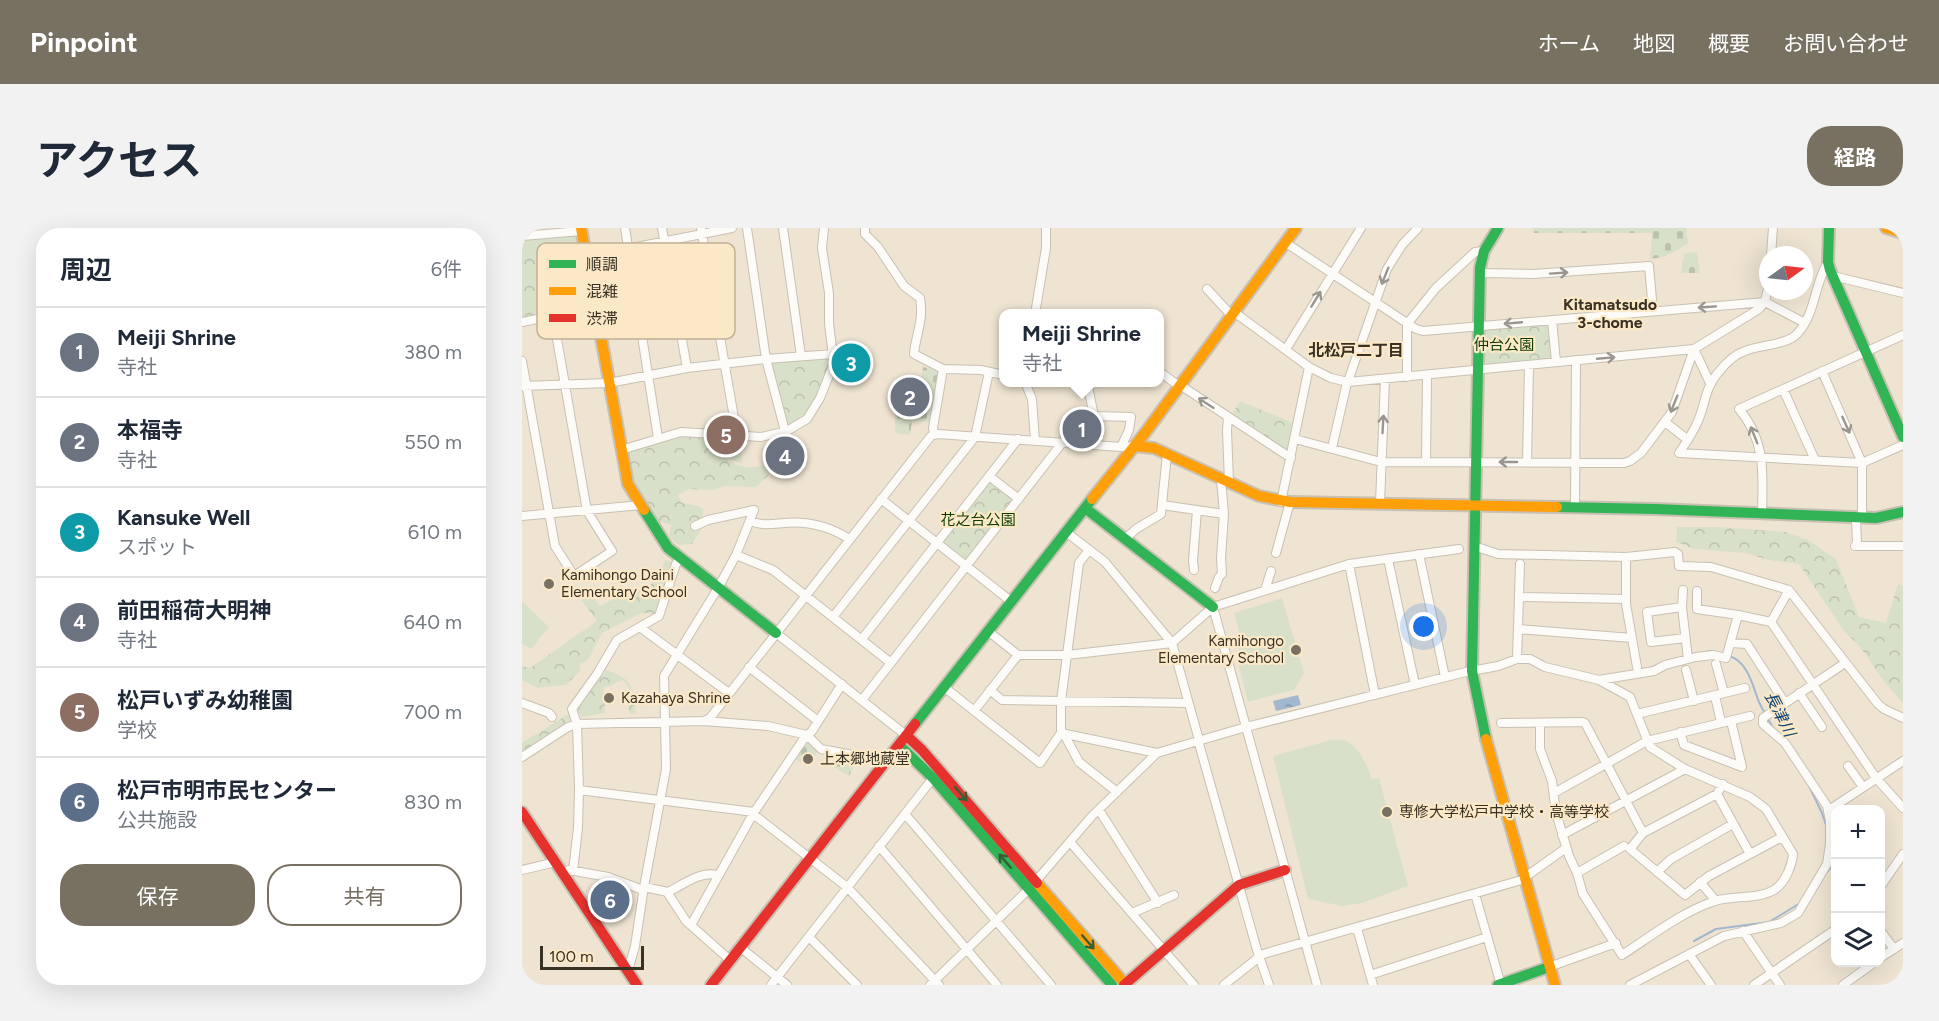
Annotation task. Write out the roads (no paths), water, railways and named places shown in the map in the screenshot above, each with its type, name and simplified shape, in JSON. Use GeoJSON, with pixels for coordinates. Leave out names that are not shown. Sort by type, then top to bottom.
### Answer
{"type":"FeatureCollection","features":[{"type":"Feature","properties":{"kind":"main road"},"geometry":{"type":"LineString","coordinates":[[711,985],[1135,446],[1296,228]]}},
{"type":"Feature","properties":{"kind":"main road"},"geometry":{"type":"LineString","coordinates":[[1498,228],[1484,250],[1479,273],[1472,671],[1482,723],[1555,985]]}},
{"type":"Feature","properties":{"kind":"main road"},"geometry":{"type":"LineString","coordinates":[[1829,228],[1828,262],[1903,437]]}},
{"type":"Feature","properties":{"kind":"main road"},"geometry":{"type":"LineString","coordinates":[[1886,228],[1903,233]]}},
{"type":"Feature","properties":{"kind":"main road"},"geometry":{"type":"LineString","coordinates":[[601,339],[627,484],[668,548],[776,633]]}},
{"type":"Feature","properties":{"kind":"main road"},"geometry":{"type":"LineString","coordinates":[[1135,446],[1154,448],[1260,496],[1286,502],[1575,507],[1883,518],[1903,512]]}},
{"type":"Feature","properties":{"kind":"main road"},"geometry":{"type":"LineString","coordinates":[[1085,508],[1213,607]]}},
{"type":"Feature","properties":{"kind":"main road"},"geometry":{"type":"LineString","coordinates":[[907,736],[922,750],[936,774],[1032,885],[1125,985],[1239,885],[1284,870]]}},
{"type":"Feature","properties":{"kind":"main road"},"geometry":{"type":"LineString","coordinates":[[899,745],[936,774]]}},
{"type":"Feature","properties":{"kind":"main road"},"geometry":{"type":"LineString","coordinates":[[522,812],[556,862],[568,871],[637,985]]}},
{"type":"Feature","properties":{"kind":"main road"},"geometry":{"type":"LineString","coordinates":[[1032,885],[1112,985]]}},
{"type":"Feature","properties":{"kind":"main road"},"geometry":{"type":"LineString","coordinates":[[1500,985],[1549,968]]}},
{"type":"Feature","properties":{"kind":"street"},"geometry":{"type":"LineString","coordinates":[[625,228],[627,243]]}},
{"type":"Feature","properties":{"kind":"street"},"geometry":{"type":"LineString","coordinates":[[662,228],[665,241]]}},
{"type":"Feature","properties":{"kind":"street"},"geometry":{"type":"LineString","coordinates":[[656,243],[701,231],[732,228]]}},
{"type":"Feature","properties":{"kind":"street"},"geometry":{"type":"LineString","coordinates":[[747,228],[766,359],[785,431]]}},
{"type":"Feature","properties":{"kind":"street"},"geometry":{"type":"LineString","coordinates":[[783,228],[801,356]]}},
{"type":"Feature","properties":{"kind":"street"},"geometry":{"type":"LineString","coordinates":[[621,450],[681,432],[761,437],[785,431],[807,419],[813,411],[834,363],[829,324],[829,293],[822,248],[824,228]]}},
{"type":"Feature","properties":{"kind":"street"},"geometry":{"type":"LineString","coordinates":[[865,228],[865,234],[878,248],[904,286],[920,298],[921,325],[914,354],[943,369],[981,370],[999,374]]}},
{"type":"Feature","properties":{"kind":"street"},"geometry":{"type":"LineString","coordinates":[[1036,309],[1046,248],[1046,228]]}},
{"type":"Feature","properties":{"kind":"street"},"geometry":{"type":"LineString","coordinates":[[1286,349],[1361,228]]}},
{"type":"Feature","properties":{"kind":"street"},"geometry":{"type":"LineString","coordinates":[[1332,448],[1346,387],[1387,269],[1395,255],[1418,228]]}},
{"type":"Feature","properties":{"kind":"street"},"geometry":{"type":"LineString","coordinates":[[1772,246],[1773,228]]}},
{"type":"Feature","properties":{"kind":"street"},"geometry":{"type":"LineString","coordinates":[[522,236],[539,231],[581,229]]}},
{"type":"Feature","properties":{"kind":"street"},"geometry":{"type":"LineString","coordinates":[[1286,243],[1407,324],[1423,331],[1765,302],[1805,323]]}},
{"type":"Feature","properties":{"kind":"street"},"geometry":{"type":"LineString","coordinates":[[1407,377],[1407,324],[1436,288],[1475,252],[1484,250]]}},
{"type":"Feature","properties":{"kind":"street"},"geometry":{"type":"LineString","coordinates":[[1828,262],[1822,271],[1809,318],[1797,335],[1791,339],[1746,350],[1734,356],[1710,383],[1699,420],[1679,453],[1862,463],[1903,445]]}},
{"type":"Feature","properties":{"kind":"street"},"geometry":{"type":"LineString","coordinates":[[1479,273],[1533,274],[1649,266],[1653,311]]}},
{"type":"Feature","properties":{"kind":"street"},"geometry":{"type":"LineString","coordinates":[[1833,276],[1901,293],[1903,303]]}},
{"type":"Feature","properties":{"kind":"street"},"geometry":{"type":"LineString","coordinates":[[1207,289],[1233,314],[1309,367],[1331,378],[1348,382],[1694,349],[1754,313],[1765,302]]}},
{"type":"Feature","properties":{"kind":"street"},"geometry":{"type":"LineString","coordinates":[[522,322],[537,319]]}},
{"type":"Feature","properties":{"kind":"street"},"geometry":{"type":"LineString","coordinates":[[1552,320],[1556,362]]}},
{"type":"Feature","properties":{"kind":"street"},"geometry":{"type":"LineString","coordinates":[[1762,513],[1762,458],[1748,421],[1738,409],[1903,335]]}},
{"type":"Feature","properties":{"kind":"street"},"geometry":{"type":"LineString","coordinates":[[522,361],[524,386],[555,546],[574,576],[612,551],[587,511],[557,339]]}},
{"type":"Feature","properties":{"kind":"street"},"geometry":{"type":"LineString","coordinates":[[642,339],[658,438]]}},
{"type":"Feature","properties":{"kind":"street"},"geometry":{"type":"LineString","coordinates":[[682,339],[687,368]]}},
{"type":"Feature","properties":{"kind":"street"},"geometry":{"type":"LineString","coordinates":[[720,339],[737,435]]}},
{"type":"Feature","properties":{"kind":"street"},"geometry":{"type":"LineString","coordinates":[[1694,349],[1710,383]]}},
{"type":"Feature","properties":{"kind":"street"},"geometry":{"type":"LineString","coordinates":[[1295,439],[1381,462],[1624,463],[1641,453],[1672,412],[1694,349]]}},
{"type":"Feature","properties":{"kind":"street"},"geometry":{"type":"LineString","coordinates":[[524,386],[609,383],[687,368],[833,354]]}},
{"type":"Feature","properties":{"kind":"street"},"geometry":{"type":"LineString","coordinates":[[1575,507],[1576,360]]}},
{"type":"Feature","properties":{"kind":"street"},"geometry":{"type":"LineString","coordinates":[[1527,462],[1529,365]]}},
{"type":"Feature","properties":{"kind":"street"},"geometry":{"type":"LineString","coordinates":[[1276,553],[1286,502],[1290,458],[1309,367]]}},
{"type":"Feature","properties":{"kind":"street"},"geometry":{"type":"LineString","coordinates":[[934,434],[933,428],[943,369]]}},
{"type":"Feature","properties":{"kind":"street"},"geometry":{"type":"LineString","coordinates":[[1822,371],[1862,463],[1856,548],[1902,546]]}},
{"type":"Feature","properties":{"kind":"street"},"geometry":{"type":"LineString","coordinates":[[833,617],[975,436],[989,372]]}},
{"type":"Feature","properties":{"kind":"street"},"geometry":{"type":"LineString","coordinates":[[1164,375],[1290,458]]}},
{"type":"Feature","properties":{"kind":"street"},"geometry":{"type":"LineString","coordinates":[[1426,462],[1427,375]]}},
{"type":"Feature","properties":{"kind":"street"},"geometry":{"type":"LineString","coordinates":[[1380,504],[1385,380]]}},
{"type":"Feature","properties":{"kind":"street"},"geometry":{"type":"LineString","coordinates":[[1027,387],[1032,399],[1035,441]]}},
{"type":"Feature","properties":{"kind":"street"},"geometry":{"type":"LineString","coordinates":[[1089,387],[1094,416],[1131,417],[1129,430],[1121,447]]}},
{"type":"Feature","properties":{"kind":"street"},"geometry":{"type":"LineString","coordinates":[[1783,389],[1815,460]]}},
{"type":"Feature","properties":{"kind":"street"},"geometry":{"type":"LineString","coordinates":[[1215,588],[1222,574],[1228,417]]}},
{"type":"Feature","properties":{"kind":"street"},"geometry":{"type":"LineString","coordinates":[[1665,422],[1688,440]]}},
{"type":"Feature","properties":{"kind":"street"},"geometry":{"type":"LineString","coordinates":[[704,721],[710,718],[934,434],[1121,447],[1135,446]]}},
{"type":"Feature","properties":{"kind":"street"},"geometry":{"type":"LineString","coordinates":[[862,639],[1018,439]]}},
{"type":"Feature","properties":{"kind":"street"},"geometry":{"type":"LineString","coordinates":[[862,700],[1062,443]]}},
{"type":"Feature","properties":{"kind":"street"},"geometry":{"type":"LineString","coordinates":[[1125,539],[1136,529],[1161,514],[1167,454]]}},
{"type":"Feature","properties":{"kind":"street"},"geometry":{"type":"LineString","coordinates":[[989,476],[1019,499]]}},
{"type":"Feature","properties":{"kind":"street"},"geometry":{"type":"LineString","coordinates":[[881,499],[1012,602]]}},
{"type":"Feature","properties":{"kind":"street"},"geometry":{"type":"LineString","coordinates":[[522,516],[641,505]]}},
{"type":"Feature","properties":{"kind":"street"},"geometry":{"type":"LineString","coordinates":[[1162,505],[1224,514]]}},
{"type":"Feature","properties":{"kind":"street"},"geometry":{"type":"LineString","coordinates":[[628,971],[635,946],[666,769],[664,676],[736,555],[754,510],[708,520],[695,526]]}},
{"type":"Feature","properties":{"kind":"street"},"geometry":{"type":"LineString","coordinates":[[1194,570],[1197,510]]}},
{"type":"Feature","properties":{"kind":"street"},"geometry":{"type":"LineString","coordinates":[[751,521],[759,525],[788,523],[822,525],[849,539]]}},
{"type":"Feature","properties":{"kind":"street"},"geometry":{"type":"LineString","coordinates":[[1066,532],[1105,562],[1172,643],[1269,985]]}},
{"type":"Feature","properties":{"kind":"street"},"geometry":{"type":"LineString","coordinates":[[1474,548],[1498,554],[1626,558],[1674,552],[1678,554],[1679,566],[1711,567],[1789,590],[1878,704],[1903,718]]}},
{"type":"Feature","properties":{"kind":"street"},"geometry":{"type":"LineString","coordinates":[[988,631],[1017,655],[1067,655],[1172,643],[1213,607],[1349,564],[1459,549]]}},
{"type":"Feature","properties":{"kind":"street"},"geometry":{"type":"LineString","coordinates":[[1089,550],[1079,563],[1061,701],[1062,734],[1079,762],[1117,792]]}},
{"type":"Feature","properties":{"kind":"street"},"geometry":{"type":"LineString","coordinates":[[1419,554],[1445,677]]}},
{"type":"Feature","properties":{"kind":"street"},"geometry":{"type":"LineString","coordinates":[[736,555],[772,570],[891,663]]}},
{"type":"Feature","properties":{"kind":"street"},"geometry":{"type":"LineString","coordinates":[[680,558],[659,616],[617,640],[597,674],[572,709],[577,724],[579,790],[578,828],[568,871],[608,877],[667,892],[698,876],[709,873],[718,875]]}},
{"type":"Feature","properties":{"kind":"street"},"geometry":{"type":"LineString","coordinates":[[1626,558],[1626,599],[1637,667]]}},
{"type":"Feature","properties":{"kind":"street"},"geometry":{"type":"LineString","coordinates":[[1388,559],[1415,685]]}},
{"type":"Feature","properties":{"kind":"street"},"geometry":{"type":"LineString","coordinates":[[1349,564],[1376,694]]}},
{"type":"Feature","properties":{"kind":"street"},"geometry":{"type":"LineString","coordinates":[[1517,660],[1520,564]]}},
{"type":"Feature","properties":{"kind":"street"},"geometry":{"type":"LineString","coordinates":[[1265,590],[1271,571]]}},
{"type":"Feature","properties":{"kind":"street"},"geometry":{"type":"LineString","coordinates":[[1683,590],[1682,607],[1688,659]]}},
{"type":"Feature","properties":{"kind":"street"},"geometry":{"type":"LineString","coordinates":[[1771,622],[1789,590]]}},
{"type":"Feature","properties":{"kind":"street"},"geometry":{"type":"LineString","coordinates":[[1697,591],[1697,609],[1771,622],[1876,778],[1903,808]]}},
{"type":"Feature","properties":{"kind":"street"},"geometry":{"type":"LineString","coordinates":[[1519,597],[1626,599]]}},
{"type":"Feature","properties":{"kind":"street"},"geometry":{"type":"LineString","coordinates":[[1213,607],[1317,985]]}},
{"type":"Feature","properties":{"kind":"street"},"geometry":{"type":"LineString","coordinates":[[1682,607],[1647,612],[1651,642],[1685,638]]}},
{"type":"Feature","properties":{"kind":"street"},"geometry":{"type":"LineString","coordinates":[[1599,680],[1654,671],[1665,665],[1688,659],[1713,655],[1726,658],[1738,615]]}},
{"type":"Feature","properties":{"kind":"street"},"geometry":{"type":"LineString","coordinates":[[641,628],[729,693]]}},
{"type":"Feature","properties":{"kind":"street"},"geometry":{"type":"LineString","coordinates":[[1518,629],[1632,638]]}},
{"type":"Feature","properties":{"kind":"street"},"geometry":{"type":"LineString","coordinates":[[776,633],[907,736]]}},
{"type":"Feature","properties":{"kind":"street"},"geometry":{"type":"LineString","coordinates":[[1731,643],[1748,644],[1785,703]]}},
{"type":"Feature","properties":{"kind":"street"},"geometry":{"type":"LineString","coordinates":[[974,711],[1017,655]]}},
{"type":"Feature","properties":{"kind":"street"},"geometry":{"type":"LineString","coordinates":[[579,790],[754,813],[847,887],[934,984],[1032,885],[1099,810],[1157,753],[1246,727],[1376,694],[1517,660],[1530,659],[1545,667],[1599,680],[1630,697],[1650,747],[1685,769],[1750,797],[1766,810],[1793,854],[1784,880],[1778,887],[1758,896],[1716,900],[1664,927],[1622,955],[1583,894],[1566,848],[1556,813],[1552,781],[1540,749],[1540,723]]}},
{"type":"Feature","properties":{"kind":"street"},"geometry":{"type":"LineString","coordinates":[[1630,985],[1641,983],[1724,936],[1781,923],[1798,913],[1827,864],[1829,810],[1785,743],[1763,724],[1763,718],[1845,663]]}},
{"type":"Feature","properties":{"kind":"street"},"geometry":{"type":"LineString","coordinates":[[1716,664],[1724,693]]}},
{"type":"Feature","properties":{"kind":"street"},"geometry":{"type":"LineString","coordinates":[[749,667],[818,721]]}},
{"type":"Feature","properties":{"kind":"street"},"geometry":{"type":"LineString","coordinates":[[1686,670],[1694,700]]}},
{"type":"Feature","properties":{"kind":"street"},"geometry":{"type":"LineString","coordinates":[[691,925],[754,813],[842,684]]}},
{"type":"Feature","properties":{"kind":"street"},"geometry":{"type":"LineString","coordinates":[[944,687],[1040,763],[1062,734]]}},
{"type":"Feature","properties":{"kind":"street"},"geometry":{"type":"LineString","coordinates":[[1637,714],[1745,688]]}},
{"type":"Feature","properties":{"kind":"street"},"geometry":{"type":"LineString","coordinates":[[990,690],[1002,700],[1188,703]]}},
{"type":"Feature","properties":{"kind":"street"},"geometry":{"type":"LineString","coordinates":[[1799,693],[1822,727]]}},
{"type":"Feature","properties":{"kind":"street"},"geometry":{"type":"LineString","coordinates":[[1715,696],[1721,722]]}},
{"type":"Feature","properties":{"kind":"street"},"geometry":{"type":"LineString","coordinates":[[522,703],[549,713],[552,717]]}},
{"type":"Feature","properties":{"kind":"street"},"geometry":{"type":"LineString","coordinates":[[1554,793],[1647,741],[1750,716]]}},
{"type":"Feature","properties":{"kind":"street"},"geometry":{"type":"LineString","coordinates":[[522,758],[568,727],[577,724],[704,721],[768,726],[807,735],[821,749],[879,760],[884,764]]}},
{"type":"Feature","properties":{"kind":"street"},"geometry":{"type":"LineString","coordinates":[[1680,732],[1684,745],[1742,766],[1731,721]]}},
{"type":"Feature","properties":{"kind":"street"},"geometry":{"type":"LineString","coordinates":[[1501,723],[1585,723],[1644,833]]}},
{"type":"Feature","properties":{"kind":"street"},"geometry":{"type":"LineString","coordinates":[[1062,734],[1157,753]]}},
{"type":"Feature","properties":{"kind":"street"},"geometry":{"type":"LineString","coordinates":[[1829,810],[1903,761]]}},
{"type":"Feature","properties":{"kind":"street"},"geometry":{"type":"LineString","coordinates":[[1848,766],[1863,787]]}},
{"type":"Feature","properties":{"kind":"street"},"geometry":{"type":"LineString","coordinates":[[1562,835],[1685,769]]}},
{"type":"Feature","properties":{"kind":"street"},"geometry":{"type":"LineString","coordinates":[[771,985],[936,774]]}},
{"type":"Feature","properties":{"kind":"street"},"geometry":{"type":"LineString","coordinates":[[1723,784],[1717,794],[1644,833],[1630,849],[1685,895],[1700,882],[1782,837]]}},
{"type":"Feature","properties":{"kind":"street"},"geometry":{"type":"LineString","coordinates":[[1717,794],[1749,854]]}},
{"type":"Feature","properties":{"kind":"street"},"geometry":{"type":"LineString","coordinates":[[1099,810],[1158,903]]}},
{"type":"Feature","properties":{"kind":"street"},"geometry":{"type":"LineString","coordinates":[[905,814],[1051,985]]}},
{"type":"Feature","properties":{"kind":"street"},"geometry":{"type":"LineString","coordinates":[[1657,872],[1671,859],[1733,824]]}},
{"type":"Feature","properties":{"kind":"street"},"geometry":{"type":"LineString","coordinates":[[1070,842],[1194,985]]}},
{"type":"Feature","properties":{"kind":"street"},"geometry":{"type":"LineString","coordinates":[[879,846],[997,985]]}},
{"type":"Feature","properties":{"kind":"street"},"geometry":{"type":"LineString","coordinates":[[1577,873],[1624,846]]}},
{"type":"Feature","properties":{"kind":"street"},"geometry":{"type":"LineString","coordinates":[[1224,985],[1259,956],[1525,879],[1566,848]]}},
{"type":"Feature","properties":{"kind":"street"},"geometry":{"type":"LineString","coordinates":[[1885,881],[1903,854]]}},
{"type":"Feature","properties":{"kind":"street"},"geometry":{"type":"LineString","coordinates":[[522,870],[556,862]]}},
{"type":"Feature","properties":{"kind":"street"},"geometry":{"type":"LineString","coordinates":[[1700,882],[1716,900]]}},
{"type":"Feature","properties":{"kind":"street"},"geometry":{"type":"LineString","coordinates":[[667,892],[686,921],[730,960]]}},
{"type":"Feature","properties":{"kind":"street"},"geometry":{"type":"LineString","coordinates":[[1474,894],[1500,985]]}},
{"type":"Feature","properties":{"kind":"street"},"geometry":{"type":"LineString","coordinates":[[1132,913],[1174,895]]}},
{"type":"Feature","properties":{"kind":"street"},"geometry":{"type":"LineString","coordinates":[[1357,928],[1373,985]]}},
{"type":"Feature","properties":{"kind":"street"},"geometry":{"type":"LineString","coordinates":[[1743,931],[1780,985]]}},
{"type":"Feature","properties":{"kind":"street"},"geometry":{"type":"LineString","coordinates":[[1754,985],[1831,932]]}},
{"type":"Feature","properties":{"kind":"street"},"geometry":{"type":"LineString","coordinates":[[1885,936],[1894,949]]}},
{"type":"Feature","properties":{"kind":"street"},"geometry":{"type":"LineString","coordinates":[[809,937],[857,985]]}},
{"type":"Feature","properties":{"kind":"street"},"geometry":{"type":"LineString","coordinates":[[1370,975],[1488,937]]}},
{"type":"Feature","properties":{"kind":"street"},"geometry":{"type":"LineString","coordinates":[[1885,955],[1903,943]]}},
{"type":"Feature","properties":{"kind":"street"},"geometry":{"type":"LineString","coordinates":[[1549,968],[1616,944]]}},
{"type":"Feature","properties":{"kind":"street"},"geometry":{"type":"LineString","coordinates":[[741,948],[787,985]]}},
{"type":"Feature","properties":{"kind":"street"},"geometry":{"type":"LineString","coordinates":[[1689,954],[1711,985]]}},
{"type":"Feature","properties":{"kind":"street"},"geometry":{"type":"LineString","coordinates":[[1843,985],[1869,967]]}},
{"type":"Feature","properties":{"kind":"water"},"geometry":{"type":"Polygon","coordinates":[[[1298,695],[1301,705],[1276,711],[1273,701],[1298,695]]]}},
{"type":"Feature","properties":{"kind":"waterway","name":"長津川"},"geometry":{"type":"LineString","coordinates":[[1703,653],[1715,652]]}},
{"type":"Feature","properties":{"kind":"waterway","name":"長津川"},"geometry":{"type":"LineString","coordinates":[[1729,656],[1741,663],[1745,669],[1773,728]]}},
{"type":"Feature","properties":{"kind":"waterway","name":"長津川"},"geometry":{"type":"LineString","coordinates":[[1809,786],[1827,828]]}},
{"type":"Feature","properties":{"kind":"waterway"},"geometry":{"type":"LineString","coordinates":[[1827,872],[1831,867]]}},
{"type":"Feature","properties":{"kind":"waterway"},"geometry":{"type":"LineString","coordinates":[[1885,886],[1893,875]]}},
{"type":"Feature","properties":{"kind":"waterway"},"geometry":{"type":"LineString","coordinates":[[1694,941],[1716,929],[1769,922],[1802,902]]}},
{"type":"Feature","properties":{"kind":"waterway"},"geometry":{"type":"LineString","coordinates":[[1761,985],[1772,977]]}},
{"type":"Feature","properties":{"kind":"place","name":"Kansuke Well"},"geometry":{"type":"Point","coordinates":[851,363]}},
{"type":"Feature","properties":{"kind":"place","name":"本福寺"},"geometry":{"type":"Point","coordinates":[910,397]}},
{"type":"Feature","properties":{"kind":"place","name":"Meiji Shrine"},"geometry":{"type":"Point","coordinates":[1082,429]}},
{"type":"Feature","properties":{"kind":"place","name":"松戸いずみ幼稚園"},"geometry":{"type":"Point","coordinates":[726,435]}},
{"type":"Feature","properties":{"kind":"place","name":"前田稲荷大明神"},"geometry":{"type":"Point","coordinates":[785,456]}},
{"type":"Feature","properties":{"kind":"place","name":"Kamihongo Daini Elementary School"},"geometry":{"type":"Point","coordinates":[549,584]}},
{"type":"Feature","properties":{"kind":"place","name":"Kamihongo Elementary School"},"geometry":{"type":"Point","coordinates":[1296,650]}},
{"type":"Feature","properties":{"kind":"place","name":"Kazahaya Shrine"},"geometry":{"type":"Point","coordinates":[609,698]}},
{"type":"Feature","properties":{"kind":"place","name":"上本郷地蔵堂"},"geometry":{"type":"Point","coordinates":[808,759]}},
{"type":"Feature","properties":{"kind":"place","name":"専修大学松戸中学校・高等学校"},"geometry":{"type":"Point","coordinates":[1387,812]}},
{"type":"Feature","properties":{"kind":"place","name":"松戸市明市民センター"},"geometry":{"type":"Point","coordinates":[610,900]}},
{"type":"Feature","properties":{"kind":"district","name":"Kitamatsudo 3-chome"},"geometry":{"type":"Point","coordinates":[1610,313]}},
{"type":"Feature","properties":{"kind":"district","name":"北松戸二丁目"},"geometry":{"type":"Point","coordinates":[1356,350]}},
{"type":"Feature","properties":{"kind":"park label","name":"仲台公園"},"geometry":{"type":"Point","coordinates":[1504,345]}},
{"type":"Feature","properties":{"kind":"park label","name":"花之台公園"},"geometry":{"type":"Point","coordinates":[978,520]}}]}
